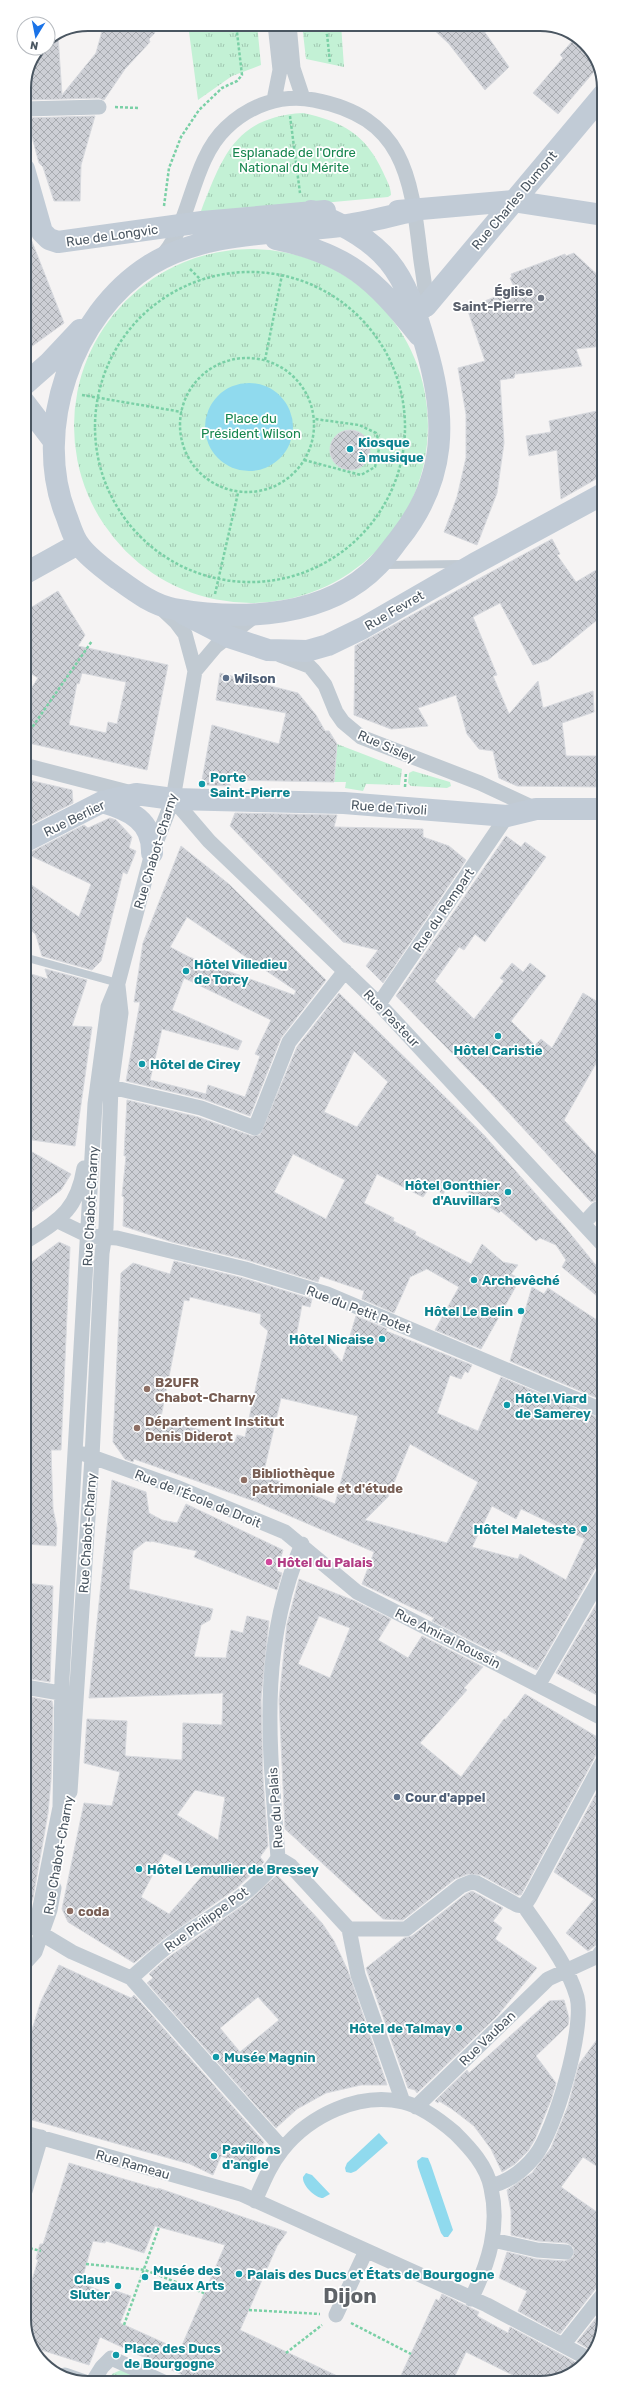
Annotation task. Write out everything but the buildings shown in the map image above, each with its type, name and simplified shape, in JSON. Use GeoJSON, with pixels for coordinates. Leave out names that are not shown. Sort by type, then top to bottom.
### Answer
{"type":"FeatureCollection","features":[{"type":"Feature","properties":{"kind":"main road","name":"Rue Charles Dumont"},"geometry":{"type":"LineString","coordinates":[[426,306],[512,201],[597,102]]}},
{"type":"Feature","properties":{"kind":"main road","name":"Rue de Longvic"},"geometry":{"type":"LineString","coordinates":[[31,196],[42,232],[49,239],[67,242],[179,226]]}},
{"type":"Feature","properties":{"kind":"main road"},"geometry":{"type":"LineString","coordinates":[[31,378],[97,314],[114,294],[154,263],[192,246],[216,240],[345,225],[413,211],[512,201],[597,214]]}},
{"type":"Feature","properties":{"kind":"main road"},"geometry":{"type":"LineString","coordinates":[[179,226],[305,205],[413,211]]}},
{"type":"Feature","properties":{"kind":"main road"},"geometry":{"type":"LineString","coordinates":[[97,314],[72,360],[59,409],[53,440],[55,483],[78,544],[112,575],[166,607],[256,615],[294,610],[319,602],[341,592],[379,565],[416,517],[435,467],[439,442],[439,412],[425,341],[415,307],[394,268],[376,246],[345,225],[305,205]]}},
{"type":"Feature","properties":{"kind":"main road"},"geometry":{"type":"LineString","coordinates":[[243,237],[275,239],[302,244],[336,258],[381,289],[425,341]]}},
{"type":"Feature","properties":{"kind":"main road"},"geometry":{"type":"LineString","coordinates":[[31,411],[53,440]]}},
{"type":"Feature","properties":{"kind":"main road","name":"Rue Fevret"},"geometry":{"type":"LineString","coordinates":[[166,607],[229,637],[268,650],[307,651],[328,645],[363,628],[474,564],[597,497]]}},
{"type":"Feature","properties":{"kind":"main road"},"geometry":{"type":"LineString","coordinates":[[31,570],[78,544]]}},
{"type":"Feature","properties":{"kind":"main road","name":"Rue Berlier"},"geometry":{"type":"LineString","coordinates":[[31,838],[102,802],[136,794],[173,799]]}},
{"type":"Feature","properties":{"kind":"main road","name":"Rue de Tivoli"},"geometry":{"type":"LineString","coordinates":[[173,799],[344,803],[507,816],[536,809],[597,809]]}},
{"type":"Feature","properties":{"kind":"main road"},"geometry":{"type":"LineString","coordinates":[[102,802],[119,807],[141,820],[152,841],[152,853]]}},
{"type":"Feature","properties":{"kind":"street"},"geometry":{"type":"LineString","coordinates":[[274,100],[280,70],[276,31]]}},
{"type":"Feature","properties":{"kind":"street"},"geometry":{"type":"LineString","coordinates":[[290,31],[293,68],[303,98]]}},
{"type":"Feature","properties":{"kind":"street"},"geometry":{"type":"LineString","coordinates":[[154,263],[166,252],[179,226],[193,184],[212,144],[237,118],[274,100],[303,98],[330,103],[349,110],[379,130],[400,157],[409,178],[426,306],[425,341]]}},
{"type":"Feature","properties":{"kind":"street"},"geometry":{"type":"LineString","coordinates":[[31,110],[99,107]]}},
{"type":"Feature","properties":{"kind":"street","name":"Rue Chabot-Charny"},"geometry":{"type":"LineString","coordinates":[[31,1956],[35,1952],[50,1910],[68,1811],[69,1695],[76,1451],[89,1236],[95,1104],[108,1007],[118,983],[152,853],[173,799],[195,671],[185,634],[166,607]]}},
{"type":"Feature","properties":{"kind":"street"},"geometry":{"type":"LineString","coordinates":[[195,671],[216,646],[256,615]]}},
{"type":"Feature","properties":{"kind":"street","name":"Rue Sisley"},"geometry":{"type":"LineString","coordinates":[[268,650],[309,666],[325,685],[336,712],[343,722],[361,737],[480,783],[536,809]]}},
{"type":"Feature","properties":{"kind":"street"},"geometry":{"type":"LineString","coordinates":[[31,767],[136,794]]}},
{"type":"Feature","properties":{"kind":"street","name":"Rue Pasteur"},"geometry":{"type":"LineString","coordinates":[[173,799],[209,841],[379,1004],[597,1238]]}},
{"type":"Feature","properties":{"kind":"street","name":"Rue du Rempart"},"geometry":{"type":"LineString","coordinates":[[379,1004],[507,816]]}},
{"type":"Feature","properties":{"kind":"street"},"geometry":{"type":"LineString","coordinates":[[116,1086],[201,1108],[255,1128],[289,1042],[345,971]]}},
{"type":"Feature","properties":{"kind":"street"},"geometry":{"type":"LineString","coordinates":[[116,1086],[202,1106],[254,1124],[288,1040],[333,982]]}},
{"type":"Feature","properties":{"kind":"street","name":"Rue Chabot-Charny"},"geometry":{"type":"LineString","coordinates":[[69,1695],[92,1457],[102,1253],[105,1237],[120,1014],[118,983]]}},
{"type":"Feature","properties":{"kind":"street"},"geometry":{"type":"LineString","coordinates":[[31,1238],[58,1221],[80,1192],[95,1104]]}},
{"type":"Feature","properties":{"kind":"street","name":"Rue Chabot-Charny"},"geometry":{"type":"LineString","coordinates":[[95,1104],[102,1116],[104,1133],[99,1221],[105,1237]]}},
{"type":"Feature","properties":{"kind":"street"},"geometry":{"type":"LineString","coordinates":[[584,1223],[597,1209]]}},
{"type":"Feature","properties":{"kind":"street"},"geometry":{"type":"LineString","coordinates":[[58,1221],[89,1236]]}},
{"type":"Feature","properties":{"kind":"street","name":"Rue du Petit Potet"},"geometry":{"type":"LineString","coordinates":[[89,1236],[105,1237],[245,1269],[327,1294],[597,1408]]}},
{"type":"Feature","properties":{"kind":"street","name":"Rue Chabot-Charny"},"geometry":{"type":"LineString","coordinates":[[76,1451],[92,1457]]}},
{"type":"Feature","properties":{"kind":"street","name":"Rue de l'École de Droit"},"geometry":{"type":"LineString","coordinates":[[92,1457],[176,1487],[278,1529],[302,1544]]}},
{"type":"Feature","properties":{"kind":"street","name":"Rue Amiral Roussin"},"geometry":{"type":"LineString","coordinates":[[302,1544],[357,1592],[539,1684],[597,1715]]}},
{"type":"Feature","properties":{"kind":"street","name":"Rue du Palais"},"geometry":{"type":"LineString","coordinates":[[302,1544],[284,1595],[272,1659],[269,1726],[278,1858],[291,1866],[349,1929]]}},
{"type":"Feature","properties":{"kind":"street"},"geometry":{"type":"LineString","coordinates":[[539,1684],[597,1584]]}},
{"type":"Feature","properties":{"kind":"street"},"geometry":{"type":"LineString","coordinates":[[31,1688],[69,1695]]}},
{"type":"Feature","properties":{"kind":"street"},"geometry":{"type":"LineString","coordinates":[[524,1906],[570,1825],[597,1773]]}},
{"type":"Feature","properties":{"kind":"street","name":"Rue Philippe Pot"},"geometry":{"type":"LineString","coordinates":[[131,1978],[170,1944],[225,1908],[270,1871],[278,1858]]}},
{"type":"Feature","properties":{"kind":"street"},"geometry":{"type":"LineString","coordinates":[[471,2299],[484,2272],[493,2240],[498,2184],[467,2145],[445,2124],[415,2102],[397,2086],[358,1975],[349,1929],[406,1930],[461,1886],[471,1882],[477,1883],[517,1905],[524,1906],[567,1970],[577,1998],[579,2024],[578,2037],[545,2140],[526,2166],[498,2184]]}},
{"type":"Feature","properties":{"kind":"street"},"geometry":{"type":"LineString","coordinates":[[31,1924],[42,1934],[72,1952],[131,1978],[283,2149]]}},
{"type":"Feature","properties":{"kind":"street","name":"Rue Vauban"},"geometry":{"type":"LineString","coordinates":[[415,2102],[548,1980],[597,1954]]}},
{"type":"Feature","properties":{"kind":"street"},"geometry":{"type":"LineString","coordinates":[[255,2201],[273,2164],[283,2149],[302,2131],[324,2115],[346,2105],[370,2100],[415,2102]]}},
{"type":"Feature","properties":{"kind":"street","name":"Rue Rameau"},"geometry":{"type":"LineString","coordinates":[[31,2134],[241,2194],[486,2305],[583,2356]]}},
{"type":"Feature","properties":{"kind":"street"},"geometry":{"type":"LineString","coordinates":[[31,2171],[41,2137]]}},
{"type":"Feature","properties":{"kind":"street"},"geometry":{"type":"LineString","coordinates":[[493,2240],[537,2250],[566,2252]]}},
{"type":"Feature","properties":{"kind":"street"},"geometry":{"type":"LineString","coordinates":[[336,2315],[366,2251]]}},
{"type":"Feature","properties":{"kind":"street"},"geometry":{"type":"LineString","coordinates":[[563,2346],[597,2302]]}},
{"type":"Feature","properties":{"kind":"street"},"geometry":{"type":"LineString","coordinates":[[96,2376],[102,2367],[111,2358],[151,2376]]}},
{"type":"Feature","properties":{"kind":"lane"},"geometry":{"type":"LineString","coordinates":[[379,565],[428,566],[474,564]]}},
{"type":"Feature","properties":{"kind":"lane"},"geometry":{"type":"LineString","coordinates":[[31,959],[118,983]]}},
{"type":"Feature","properties":{"kind":"path"},"geometry":{"type":"LineString","coordinates":[[162,212],[165,204],[169,168],[181,137],[199,110],[222,88],[237,81],[242,75],[237,31]]}},
{"type":"Feature","properties":{"kind":"path"},"geometry":{"type":"LineString","coordinates":[[327,31],[330,63]]}},
{"type":"Feature","properties":{"kind":"path"},"geometry":{"type":"LineString","coordinates":[[99,107],[138,108]]}},
{"type":"Feature","properties":{"kind":"path"},"geometry":{"type":"LineString","coordinates":[[290,114],[305,205]]}},
{"type":"Feature","properties":{"kind":"path"},"geometry":{"type":"LineString","coordinates":[[186,264],[201,280]]}},
{"type":"Feature","properties":{"kind":"path"},"geometry":{"type":"LineString","coordinates":[[255,272],[282,275],[306,282],[328,293],[354,311],[375,334],[392,361],[402,391],[406,422],[404,453],[396,483],[382,511],[363,536],[338,556],[311,570],[281,580],[250,582],[218,579],[177,564],[159,552],[142,538],[115,504],[101,470],[95,441],[98,398],[104,375],[126,334],[160,301],[201,280],[228,274],[255,272]]}},
{"type":"Feature","properties":{"kind":"path"},"geometry":{"type":"LineString","coordinates":[[265,360],[282,275]]}},
{"type":"Feature","properties":{"kind":"path"},"geometry":{"type":"LineString","coordinates":[[235,358],[265,360],[291,374],[308,395],[315,419],[310,452],[294,475],[272,489],[238,493],[214,485],[190,463],[179,432],[184,399],[206,371],[235,358]]}},
{"type":"Feature","properties":{"kind":"path"},"geometry":{"type":"LineString","coordinates":[[79,394],[182,412]]}},
{"type":"Feature","properties":{"kind":"path"},"geometry":{"type":"LineString","coordinates":[[304,460],[361,475],[375,467],[380,444],[376,433],[359,425],[315,419]]}},
{"type":"Feature","properties":{"kind":"path"},"geometry":{"type":"LineString","coordinates":[[214,597],[238,493]]}},
{"type":"Feature","properties":{"kind":"path"},"geometry":{"type":"LineString","coordinates":[[31,730],[92,641]]}},
{"type":"Feature","properties":{"kind":"path"},"geometry":{"type":"LineString","coordinates":[[405,791],[406,768]]}},
{"type":"Feature","properties":{"kind":"path"},"geometry":{"type":"LineString","coordinates":[[124,2325],[145,2270],[159,2227]]}},
{"type":"Feature","properties":{"kind":"path"},"geometry":{"type":"LineString","coordinates":[[31,2248],[41,2251]]}},
{"type":"Feature","properties":{"kind":"path"},"geometry":{"type":"LineString","coordinates":[[86,2264],[145,2270],[204,2293]]}},
{"type":"Feature","properties":{"kind":"path"},"geometry":{"type":"LineString","coordinates":[[249,2310],[336,2315],[411,2354]]}},
{"type":"Feature","properties":{"kind":"path"},"geometry":{"type":"LineString","coordinates":[[286,2352],[336,2315]]}},
{"type":"Feature","properties":{"kind":"green space"},"geometry":{"type":"Polygon","coordinates":[[[189,31],[258,31],[261,65],[232,76],[198,100],[189,31]]]}},
{"type":"Feature","properties":{"kind":"green space"},"geometry":{"type":"Polygon","coordinates":[[[303,31],[341,31],[344,67],[306,59],[303,31]]]}},
{"type":"Feature","properties":{"kind":"green space","name":"Esplanade de l'Ordre National du Mérite"},"geometry":{"type":"Polygon","coordinates":[[[303,113],[317,116],[341,125],[360,139],[369,148],[376,159],[388,183],[391,195],[388,197],[203,214],[201,211],[217,173],[225,156],[235,142],[247,131],[262,122],[280,116],[303,113]]]}},
{"type":"Feature","properties":{"kind":"green space","name":"Place du Président Wilson"},"geometry":{"type":"Polygon","coordinates":[[[251,249],[286,252],[319,262],[349,279],[376,301],[398,328],[415,358],[425,391],[428,426],[425,461],[415,494],[398,524],[376,551],[349,573],[319,590],[286,600],[251,603],[216,600],[183,590],[153,573],[126,551],[104,524],[87,494],[77,461],[74,426],[77,391],[87,358],[104,328],[126,301],[153,279],[183,262],[216,252],[251,249]]]}},
{"type":"Feature","properties":{"kind":"green space"},"geometry":{"type":"Polygon","coordinates":[[[337,744],[402,769],[400,785],[366,784],[363,791],[345,788],[346,782],[334,782],[337,744]]]}},
{"type":"Feature","properties":{"kind":"green space"},"geometry":{"type":"Polygon","coordinates":[[[413,771],[450,782],[451,786],[447,788],[411,786],[408,783],[409,773],[413,771]]]}},
{"type":"Feature","properties":{"kind":"green space"},"geometry":{"type":"Polygon","coordinates":[[[123,2369],[138,2376],[111,2376],[112,2374],[123,2369]]]}},
{"type":"Feature","properties":{"kind":"water"},"geometry":{"type":"Polygon","coordinates":[[[240,383],[258,383],[274,390],[286,402],[293,418],[293,436],[286,452],[274,464],[258,471],[240,471],[224,464],[212,452],[205,436],[205,418],[212,402],[224,390],[240,383]]]}},
{"type":"Feature","properties":{"kind":"water"},"geometry":{"type":"Polygon","coordinates":[[[379,2133],[388,2143],[356,2171],[351,2173],[346,2172],[345,2168],[347,2163],[379,2133]]]}},
{"type":"Feature","properties":{"kind":"water"},"geometry":{"type":"Polygon","coordinates":[[[422,2157],[428,2158],[431,2165],[453,2230],[448,2237],[444,2237],[441,2233],[418,2167],[417,2161],[422,2157]]]}},
{"type":"Feature","properties":{"kind":"water"},"geometry":{"type":"Polygon","coordinates":[[[306,2173],[312,2175],[330,2194],[323,2198],[316,2196],[307,2187],[303,2180],[306,2173]]]}},
{"type":"Feature","properties":{"kind":"place","name":"Église Saint-Pierre"},"geometry":{"type":"Point","coordinates":[541,298]}},
{"type":"Feature","properties":{"kind":"place","name":"Kiosque à musique"},"geometry":{"type":"Point","coordinates":[350,449]}},
{"type":"Feature","properties":{"kind":"place","name":"Wilson"},"geometry":{"type":"Point","coordinates":[226,678]}},
{"type":"Feature","properties":{"kind":"place","name":"Porte Saint-Pierre"},"geometry":{"type":"Point","coordinates":[202,784]}},
{"type":"Feature","properties":{"kind":"place","name":"Hôtel Villedieu de Torcy"},"geometry":{"type":"Point","coordinates":[186,971]}},
{"type":"Feature","properties":{"kind":"place","name":"Hôtel Caristie"},"geometry":{"type":"Point","coordinates":[498,1036]}},
{"type":"Feature","properties":{"kind":"place","name":"Hôtel de Cirey"},"geometry":{"type":"Point","coordinates":[142,1064]}},
{"type":"Feature","properties":{"kind":"place","name":"Hôtel Gonthier d'Auvillars"},"geometry":{"type":"Point","coordinates":[508,1192]}},
{"type":"Feature","properties":{"kind":"place","name":"Archevêché"},"geometry":{"type":"Point","coordinates":[474,1280]}},
{"type":"Feature","properties":{"kind":"place","name":"Hôtel Le Belin"},"geometry":{"type":"Point","coordinates":[521,1311]}},
{"type":"Feature","properties":{"kind":"place","name":"Hôtel Nicaise"},"geometry":{"type":"Point","coordinates":[382,1339]}},
{"type":"Feature","properties":{"kind":"place","name":"B2UFR Chabot-Charny"},"geometry":{"type":"Point","coordinates":[147,1389]}},
{"type":"Feature","properties":{"kind":"place","name":"Hôtel Viard de Samerey"},"geometry":{"type":"Point","coordinates":[507,1405]}},
{"type":"Feature","properties":{"kind":"place","name":"Département Institut Denis Diderot"},"geometry":{"type":"Point","coordinates":[137,1428]}},
{"type":"Feature","properties":{"kind":"place","name":"Bibliothèque patrimoniale et d'étude"},"geometry":{"type":"Point","coordinates":[244,1480]}},
{"type":"Feature","properties":{"kind":"place","name":"Hôtel Maleteste"},"geometry":{"type":"Point","coordinates":[584,1529]}},
{"type":"Feature","properties":{"kind":"place","name":"Hôtel du Palais"},"geometry":{"type":"Point","coordinates":[269,1562]}},
{"type":"Feature","properties":{"kind":"place","name":"Cour d'appel"},"geometry":{"type":"Point","coordinates":[397,1797]}},
{"type":"Feature","properties":{"kind":"place","name":"Hôtel Lemullier de Bressey"},"geometry":{"type":"Point","coordinates":[139,1869]}},
{"type":"Feature","properties":{"kind":"place","name":"coda"},"geometry":{"type":"Point","coordinates":[70,1911]}},
{"type":"Feature","properties":{"kind":"place","name":"Hôtel de Talmay"},"geometry":{"type":"Point","coordinates":[459,2028]}},
{"type":"Feature","properties":{"kind":"place","name":"Musée Magnin"},"geometry":{"type":"Point","coordinates":[216,2057]}},
{"type":"Feature","properties":{"kind":"place","name":"Pavillons d'angle"},"geometry":{"type":"Point","coordinates":[214,2156]}},
{"type":"Feature","properties":{"kind":"place","name":"Palais des Ducs et États de Bourgogne"},"geometry":{"type":"Point","coordinates":[239,2274]}},
{"type":"Feature","properties":{"kind":"place","name":"Musée des Beaux Arts"},"geometry":{"type":"Point","coordinates":[145,2277]}},
{"type":"Feature","properties":{"kind":"place","name":"Claus Sluter"},"geometry":{"type":"Point","coordinates":[118,2286]}},
{"type":"Feature","properties":{"kind":"place","name":"Place des Ducs de Bourgogne"},"geometry":{"type":"Point","coordinates":[116,2355]}},
{"type":"Feature","properties":{"kind":"district","name":"Dijon"},"geometry":{"type":"Point","coordinates":[350,2296]}}]}
